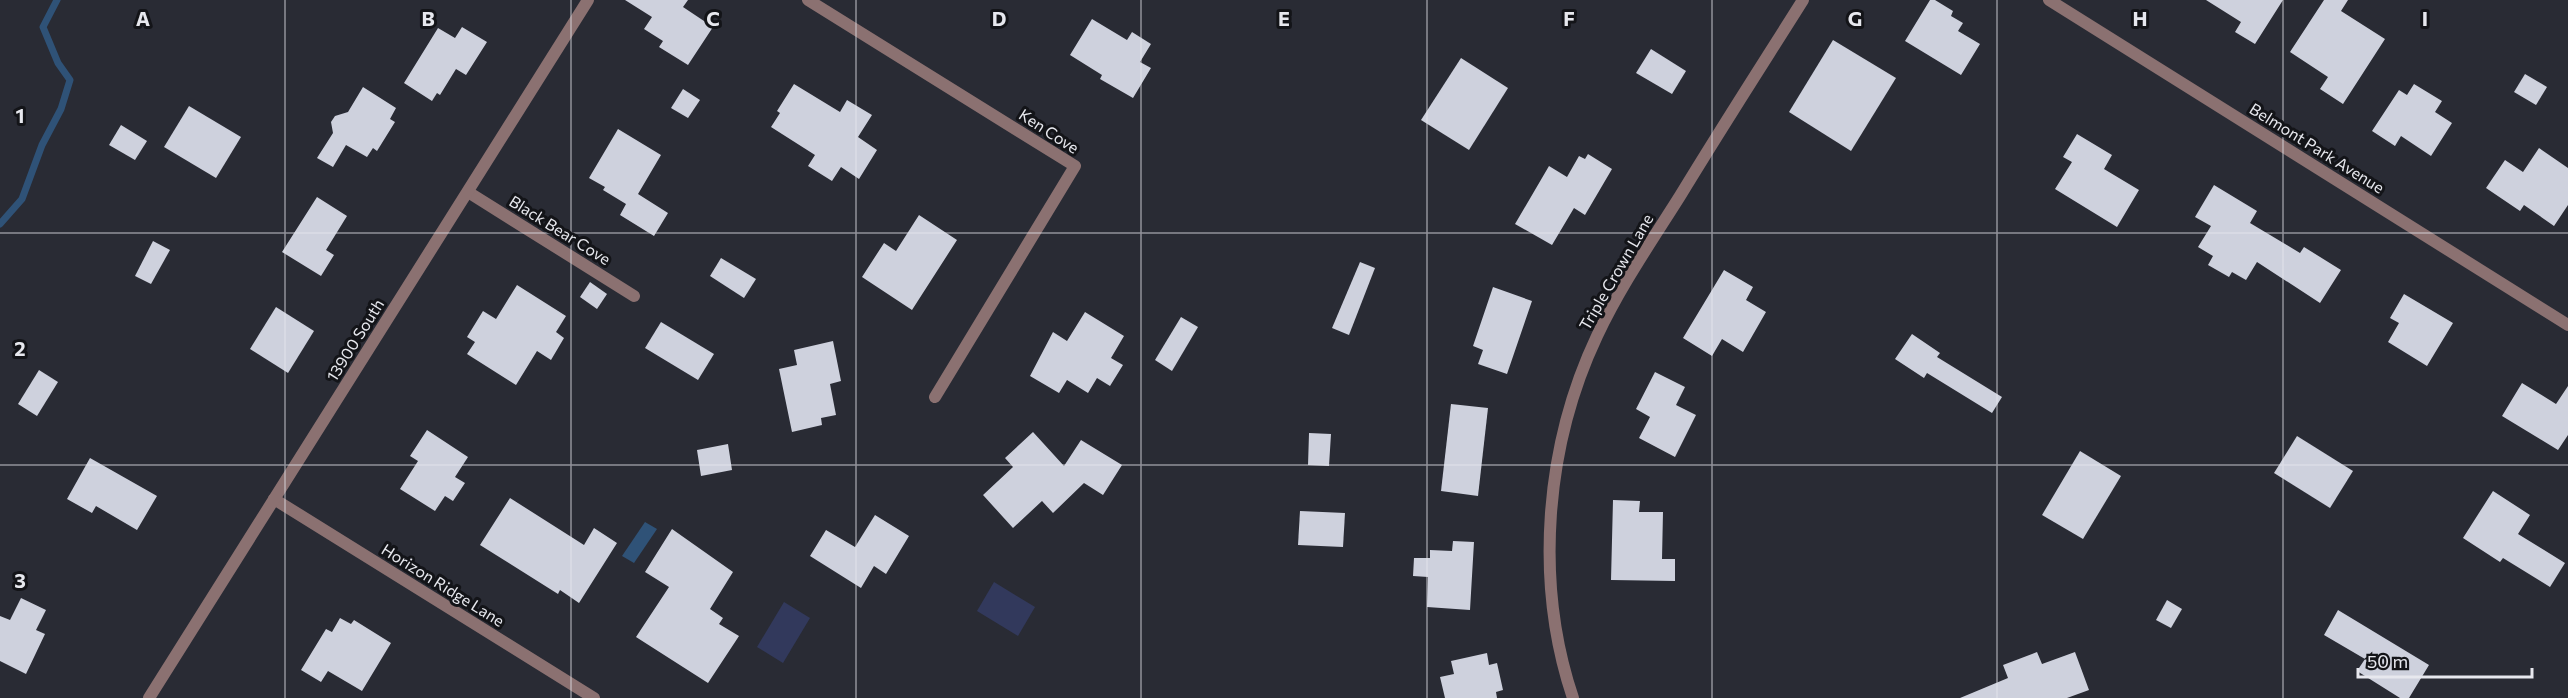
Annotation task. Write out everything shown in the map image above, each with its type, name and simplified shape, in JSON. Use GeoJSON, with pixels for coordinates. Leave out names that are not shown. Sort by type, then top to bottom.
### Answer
{"type":"FeatureCollection","features":[{"type":"Feature","properties":{"kind":"street","name":"13900 South"},"geometry":{"type":"LineString","coordinates":[[149,698],[588,0]]}},
{"type":"Feature","properties":{"kind":"street","name":"Ken Cove"},"geometry":{"type":"LineString","coordinates":[[808,0],[1076,166],[935,397]]}},
{"type":"Feature","properties":{"kind":"street","name":"Triple Crown Lane"},"geometry":{"type":"LineString","coordinates":[[1573,698],[1557,634],[1550,547],[1557,460],[1580,376],[1617,297],[1803,0]]}},
{"type":"Feature","properties":{"kind":"street","name":"Belmont Park Avenue"},"geometry":{"type":"LineString","coordinates":[[2049,0],[2568,325]]}},
{"type":"Feature","properties":{"kind":"street","name":"Black Bear Cove"},"geometry":{"type":"LineString","coordinates":[[468,192],[634,296]]}},
{"type":"Feature","properties":{"kind":"street","name":"Horizon Ridge Lane"},"geometry":{"type":"LineString","coordinates":[[274,499],[594,698]]}},
{"type":"Feature","properties":{"kind":"shaded area"},"geometry":{"type":"Polygon","coordinates":[[[645,522],[657,529],[634,563],[622,556],[645,522]]]}},
{"type":"Feature","properties":{"kind":"shaded area"},"geometry":{"type":"Polygon","coordinates":[[[994,582],[1035,607],[1018,636],[977,611],[994,582]]]}},
{"type":"Feature","properties":{"kind":"shaded area"},"geometry":{"type":"Polygon","coordinates":[[[784,602],[810,618],[783,663],[757,647],[784,602]]]}},
{"type":"Feature","properties":{"kind":"building"},"geometry":{"type":"Polygon","coordinates":[[[625,0],[688,0],[683,7],[713,27],[688,65],[659,47],[663,41],[644,29],[652,17],[625,0]]]}},
{"type":"Feature","properties":{"kind":"building"},"geometry":{"type":"Polygon","coordinates":[[[1930,0],[1935,0],[1953,11],[1951,16],[1963,23],[1958,31],[1980,44],[1961,75],[1905,41],[1930,0]]]}},
{"type":"Feature","properties":{"kind":"building"},"geometry":{"type":"Polygon","coordinates":[[[2206,0],[2283,0],[2255,44],[2235,32],[2241,22],[2206,0]]]}},
{"type":"Feature","properties":{"kind":"building"},"geometry":{"type":"Polygon","coordinates":[[[2324,0],[2348,0],[2341,11],[2385,39],[2343,104],[2320,89],[2328,77],[2290,52],[2324,0]]]}},
{"type":"Feature","properties":{"kind":"building"},"geometry":{"type":"Polygon","coordinates":[[[1092,19],[1127,40],[1132,32],[1151,44],[1140,62],[1151,68],[1133,98],[1100,79],[1102,75],[1070,55],[1092,19]]]}},
{"type":"Feature","properties":{"kind":"building"},"geometry":{"type":"Polygon","coordinates":[[[462,27],[487,42],[466,75],[456,69],[440,95],[437,93],[432,101],[404,83],[438,28],[455,38],[462,27]]]}},
{"type":"Feature","properties":{"kind":"building"},"geometry":{"type":"Polygon","coordinates":[[[1833,40],[1896,78],[1851,151],[1789,112],[1833,40]]]}},
{"type":"Feature","properties":{"kind":"building"},"geometry":{"type":"Polygon","coordinates":[[[1651,49],[1686,71],[1672,94],[1636,73],[1651,49]]]}},
{"type":"Feature","properties":{"kind":"building"},"geometry":{"type":"Polygon","coordinates":[[[1461,58],[1508,88],[1469,150],[1421,120],[1461,58]]]}},
{"type":"Feature","properties":{"kind":"building"},"geometry":{"type":"Polygon","coordinates":[[[2525,74],[2547,87],[2536,105],[2514,92],[2525,74]]]}},
{"type":"Feature","properties":{"kind":"building"},"geometry":{"type":"Polygon","coordinates":[[[794,84],[840,112],[847,100],[872,115],[858,137],[877,150],[859,179],[841,167],[832,181],[808,166],[815,155],[771,127],[780,113],[777,111],[794,84]]]}},
{"type":"Feature","properties":{"kind":"building"},"geometry":{"type":"Polygon","coordinates":[[[2414,84],[2442,101],[2435,112],[2452,123],[2431,156],[2401,136],[2395,146],[2372,131],[2399,90],[2407,95],[2414,84]]]}},
{"type":"Feature","properties":{"kind":"building"},"geometry":{"type":"Polygon","coordinates":[[[363,87],[396,108],[390,119],[395,122],[377,151],[373,148],[367,157],[346,145],[333,167],[317,158],[333,133],[331,122],[335,116],[348,112],[363,87]]]}},
{"type":"Feature","properties":{"kind":"building"},"geometry":{"type":"Polygon","coordinates":[[[683,89],[700,100],[688,118],[671,108],[683,89]]]}},
{"type":"Feature","properties":{"kind":"building"},"geometry":{"type":"Polygon","coordinates":[[[189,106],[241,137],[216,178],[164,147],[189,106]]]}},
{"type":"Feature","properties":{"kind":"building"},"geometry":{"type":"Polygon","coordinates":[[[121,125],[147,141],[135,160],[109,145],[121,125]]]}},
{"type":"Feature","properties":{"kind":"building"},"geometry":{"type":"Polygon","coordinates":[[[618,129],[661,155],[638,194],[668,213],[654,236],[620,215],[626,204],[603,190],[605,187],[589,178],[618,129]]]}},
{"type":"Feature","properties":{"kind":"building"},"geometry":{"type":"Polygon","coordinates":[[[2077,134],[2112,155],[2104,169],[2139,190],[2117,227],[2055,189],[2072,162],[2063,157],[2077,134]]]}},
{"type":"Feature","properties":{"kind":"building"},"geometry":{"type":"Polygon","coordinates":[[[2539,148],[2568,168],[2568,205],[2554,226],[2524,205],[2520,211],[2486,188],[2505,160],[2523,172],[2539,148]]]}},
{"type":"Feature","properties":{"kind":"building"},"geometry":{"type":"Polygon","coordinates":[[[1588,154],[1612,169],[1585,215],[1574,208],[1552,245],[1515,224],[1549,166],[1567,177],[1579,156],[1585,159],[1588,154]]]}},
{"type":"Feature","properties":{"kind":"building"},"geometry":{"type":"Polygon","coordinates":[[[2214,185],[2257,211],[2250,223],[2300,253],[2304,247],[2341,270],[2320,303],[2257,262],[2246,280],[2232,272],[2229,277],[2208,265],[2213,256],[2198,247],[2211,226],[2195,217],[2214,185]]]}},
{"type":"Feature","properties":{"kind":"building"},"geometry":{"type":"Polygon","coordinates":[[[317,197],[347,216],[326,250],[334,255],[321,276],[282,252],[317,197]]]}},
{"type":"Feature","properties":{"kind":"building"},"geometry":{"type":"Polygon","coordinates":[[[919,215],[957,240],[912,310],[862,277],[884,243],[896,251],[919,215]]]}},
{"type":"Feature","properties":{"kind":"building"},"geometry":{"type":"Polygon","coordinates":[[[153,241],[170,250],[151,284],[135,276],[153,241]]]}},
{"type":"Feature","properties":{"kind":"building"},"geometry":{"type":"Polygon","coordinates":[[[721,258],[756,279],[744,298],[710,276],[721,258]]]}},
{"type":"Feature","properties":{"kind":"building"},"geometry":{"type":"Polygon","coordinates":[[[1360,262],[1375,268],[1349,335],[1332,328],[1360,262]]]}},
{"type":"Feature","properties":{"kind":"building"},"geometry":{"type":"Polygon","coordinates":[[[1724,270],[1753,287],[1746,300],[1766,312],[1743,352],[1722,339],[1712,356],[1683,338],[1724,270]]]}},
{"type":"Feature","properties":{"kind":"building"},"geometry":{"type":"Polygon","coordinates":[[[590,282],[607,294],[597,309],[580,297],[590,282]]]}},
{"type":"Feature","properties":{"kind":"building"},"geometry":{"type":"Polygon","coordinates":[[[517,285],[566,316],[556,332],[564,338],[551,360],[537,351],[516,385],[467,354],[475,342],[467,337],[483,311],[496,319],[517,285]]]}},
{"type":"Feature","properties":{"kind":"building"},"geometry":{"type":"Polygon","coordinates":[[[1493,287],[1532,301],[1507,374],[1478,364],[1483,350],[1473,346],[1493,287]]]}},
{"type":"Feature","properties":{"kind":"building"},"geometry":{"type":"Polygon","coordinates":[[[2404,294],[2453,323],[2427,366],[2388,342],[2399,323],[2390,318],[2404,294]]]}},
{"type":"Feature","properties":{"kind":"building"},"geometry":{"type":"Polygon","coordinates":[[[276,307],[314,331],[288,373],[250,349],[276,307]]]}},
{"type":"Feature","properties":{"kind":"building"},"geometry":{"type":"Polygon","coordinates":[[[1085,312],[1124,336],[1111,358],[1123,365],[1110,386],[1097,378],[1088,393],[1067,380],[1059,393],[1030,376],[1053,332],[1067,341],[1085,312]]]}},
{"type":"Feature","properties":{"kind":"building"},"geometry":{"type":"Polygon","coordinates":[[[1181,317],[1198,327],[1172,371],[1155,360],[1181,317]]]}},
{"type":"Feature","properties":{"kind":"building"},"geometry":{"type":"Polygon","coordinates":[[[661,322],[714,354],[698,380],[645,348],[661,322]]]}},
{"type":"Feature","properties":{"kind":"building"},"geometry":{"type":"Polygon","coordinates":[[[1912,334],[1940,353],[1937,357],[2002,397],[1992,413],[1927,373],[1924,378],[1895,359],[1912,334]]]}},
{"type":"Feature","properties":{"kind":"building"},"geometry":{"type":"Polygon","coordinates":[[[833,341],[841,381],[830,384],[836,415],[821,418],[822,425],[792,432],[779,369],[797,365],[794,350],[833,341]]]}},
{"type":"Feature","properties":{"kind":"building"},"geometry":{"type":"Polygon","coordinates":[[[39,370],[58,382],[37,416],[18,404],[39,370]]]}},
{"type":"Feature","properties":{"kind":"building"},"geometry":{"type":"Polygon","coordinates":[[[1655,372],[1685,387],[1676,405],[1696,415],[1675,457],[1639,438],[1650,417],[1636,409],[1655,372]]]}},
{"type":"Feature","properties":{"kind":"building"},"geometry":{"type":"Polygon","coordinates":[[[2522,383],[2556,404],[2568,386],[2568,435],[2558,450],[2502,416],[2522,383]]]}},
{"type":"Feature","properties":{"kind":"building"},"geometry":{"type":"Polygon","coordinates":[[[1451,404],[1488,408],[1478,496],[1441,491],[1451,404]]]}},
{"type":"Feature","properties":{"kind":"building"},"geometry":{"type":"Polygon","coordinates":[[[427,430],[468,457],[455,477],[465,483],[453,501],[445,496],[435,511],[400,489],[418,461],[410,456],[427,430]]]}},
{"type":"Feature","properties":{"kind":"building"},"geometry":{"type":"Polygon","coordinates":[[[1033,432],[1064,466],[1081,440],[1122,465],[1103,495],[1084,483],[1053,513],[1042,501],[1013,528],[983,495],[1013,467],[1005,458],[1033,432]]]}},
{"type":"Feature","properties":{"kind":"building"},"geometry":{"type":"Polygon","coordinates":[[[1309,433],[1331,434],[1329,466],[1308,465],[1309,433]]]}},
{"type":"Feature","properties":{"kind":"building"},"geometry":{"type":"Polygon","coordinates":[[[2297,436],[2353,471],[2330,508],[2274,473],[2297,436]]]}},
{"type":"Feature","properties":{"kind":"building"},"geometry":{"type":"Polygon","coordinates":[[[728,444],[732,470],[701,476],[697,450],[728,444]]]}},
{"type":"Feature","properties":{"kind":"building"},"geometry":{"type":"Polygon","coordinates":[[[2080,451],[2121,476],[2083,539],[2042,515],[2080,451]]]}},
{"type":"Feature","properties":{"kind":"building"},"geometry":{"type":"Polygon","coordinates":[[[90,458],[157,496],[137,530],[96,506],[92,513],[67,499],[90,458]]]}},
{"type":"Feature","properties":{"kind":"building"},"geometry":{"type":"Polygon","coordinates":[[[2493,491],[2530,515],[2518,534],[2565,563],[2550,587],[2503,558],[2500,562],[2463,538],[2493,491]]]}},
{"type":"Feature","properties":{"kind":"building"},"geometry":{"type":"Polygon","coordinates":[[[510,498],[584,545],[594,528],[617,543],[579,603],[560,590],[558,594],[480,545],[510,498]]]}},
{"type":"Feature","properties":{"kind":"building"},"geometry":{"type":"Polygon","coordinates":[[[1613,500],[1640,501],[1639,512],[1663,512],[1662,559],[1675,559],[1675,581],[1611,580],[1613,500]]]}},
{"type":"Feature","properties":{"kind":"building"},"geometry":{"type":"Polygon","coordinates":[[[1300,511],[1345,513],[1343,547],[1298,545],[1300,511]]]}},
{"type":"Feature","properties":{"kind":"building"},"geometry":{"type":"Polygon","coordinates":[[[875,515],[909,536],[886,574],[874,566],[861,588],[810,556],[826,530],[855,547],[875,515]]]}},
{"type":"Feature","properties":{"kind":"building"},"geometry":{"type":"Polygon","coordinates":[[[672,529],[733,572],[710,609],[723,618],[719,624],[739,636],[708,683],[636,637],[669,587],[645,572],[672,529]]]}},
{"type":"Feature","properties":{"kind":"building"},"geometry":{"type":"Polygon","coordinates":[[[1453,541],[1474,542],[1470,610],[1427,607],[1428,577],[1413,576],[1414,558],[1430,558],[1430,550],[1452,551],[1453,541]]]}},
{"type":"Feature","properties":{"kind":"building"},"geometry":{"type":"Polygon","coordinates":[[[21,598],[46,610],[36,630],[45,634],[26,674],[0,661],[0,616],[10,620],[21,598]]]}},
{"type":"Feature","properties":{"kind":"building"},"geometry":{"type":"Polygon","coordinates":[[[2167,600],[2182,609],[2171,628],[2156,620],[2167,600]]]}},
{"type":"Feature","properties":{"kind":"building"},"geometry":{"type":"Polygon","coordinates":[[[2338,610],[2429,665],[2409,698],[2400,698],[2357,671],[2365,659],[2324,635],[2338,610]]]}},
{"type":"Feature","properties":{"kind":"building"},"geometry":{"type":"Polygon","coordinates":[[[340,618],[351,624],[354,620],[391,643],[362,691],[328,671],[321,682],[301,670],[326,629],[332,632],[340,618]]]}},
{"type":"Feature","properties":{"kind":"building"},"geometry":{"type":"Polygon","coordinates":[[[2037,652],[2042,664],[2075,652],[2089,690],[2067,698],[1960,698],[2008,678],[2003,665],[2037,652]]]}},
{"type":"Feature","properties":{"kind":"building"},"geometry":{"type":"Polygon","coordinates":[[[1487,653],[1489,665],[1497,663],[1503,690],[1496,692],[1497,698],[1445,698],[1440,677],[1454,674],[1451,661],[1487,653]]]}},
{"type":"Feature","properties":{"kind":"waterway"},"geometry":{"type":"LineString","coordinates":[[0,224],[22,199],[42,145],[61,109],[70,80],[58,63],[43,27],[57,0]]}}]}
